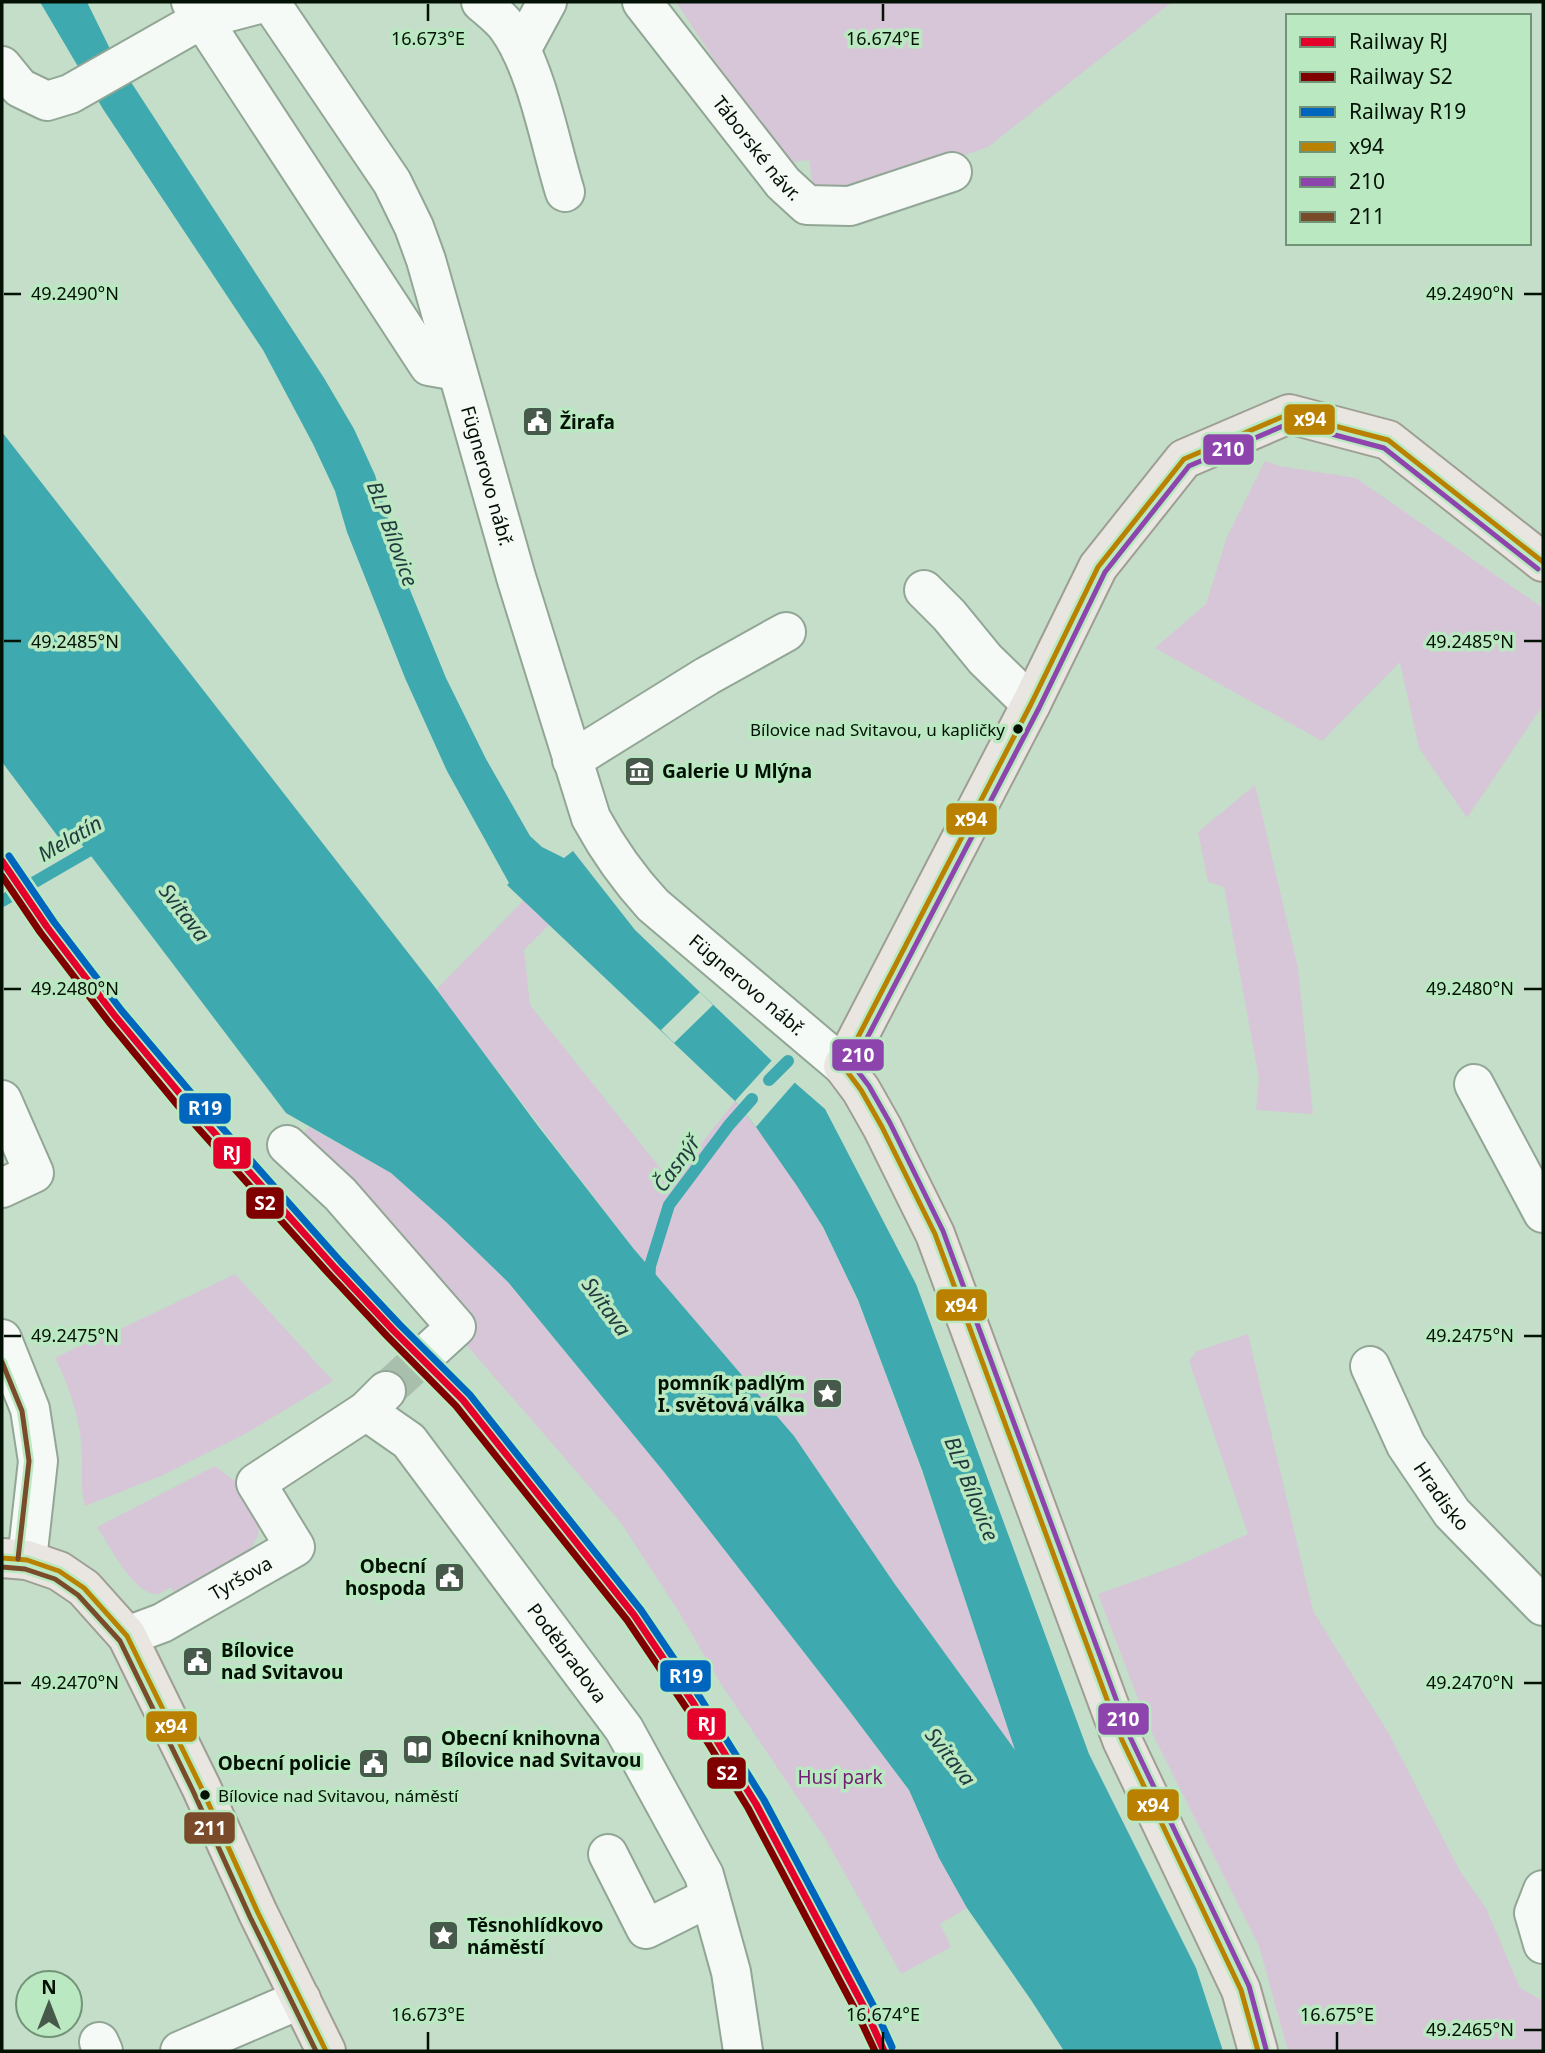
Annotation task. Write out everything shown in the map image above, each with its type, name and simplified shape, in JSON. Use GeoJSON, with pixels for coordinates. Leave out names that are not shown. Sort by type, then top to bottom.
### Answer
{"type":"FeatureCollection","features":[{"type":"Feature","properties":{"kind":"main road"},"geometry":{"type":"LineString","coordinates":[[843,1066],[1031,704],[1098,567],[1184,459],[1289,414],[1388,440],[1543,562]]}},
{"type":"Feature","properties":{"kind":"main road","name":"Fügnerovo nábř."},"geometry":{"type":"LineString","coordinates":[[843,1066],[861,1090],[882,1127],[935,1234],[1122,1741],[1241,1990],[1258,2051]]}},
{"type":"Feature","properties":{"kind":"main road"},"geometry":{"type":"LineString","coordinates":[[14,1559],[59,1571],[84,1588],[127,1636],[326,2051]]}},
{"type":"Feature","properties":{"kind":"street"},"geometry":{"type":"LineString","coordinates":[[2,65],[20,88],[47,101],[70,94],[196,10],[268,2]]}},
{"type":"Feature","properties":{"kind":"street","name":"Fügnerovo nábř."},"geometry":{"type":"LineString","coordinates":[[268,2],[398,192],[426,260],[516,577],[592,818],[612,855],[653,905],[843,1066]]}},
{"type":"Feature","properties":{"kind":"street"},"geometry":{"type":"LineString","coordinates":[[481,2],[507,27],[521,50],[534,84],[565,191]]}},
{"type":"Feature","properties":{"kind":"street"},"geometry":{"type":"LineString","coordinates":[[521,50],[547,2]]}},
{"type":"Feature","properties":{"kind":"street","name":"Táborské návr."},"geometry":{"type":"LineString","coordinates":[[642,2],[783,183],[807,205],[850,206],[952,172]]}},
{"type":"Feature","properties":{"kind":"street"},"geometry":{"type":"LineString","coordinates":[[196,10],[429,366],[457,371]]}},
{"type":"Feature","properties":{"kind":"street"},"geometry":{"type":"LineString","coordinates":[[924,590],[949,615],[985,659],[1031,704]]}},
{"type":"Feature","properties":{"kind":"street"},"geometry":{"type":"LineString","coordinates":[[572,760],[707,676],[786,632]]}},
{"type":"Feature","properties":{"kind":"street"},"geometry":{"type":"LineString","coordinates":[[1474,1084],[1543,1213]]}},
{"type":"Feature","properties":{"kind":"street"},"geometry":{"type":"LineString","coordinates":[[2,1100],[34,1172],[2,1188]]}},
{"type":"Feature","properties":{"kind":"street"},"geometry":{"type":"LineString","coordinates":[[287,1146],[340,1194],[456,1327],[433,1348]]}},
{"type":"Feature","properties":{"kind":"street"},"geometry":{"type":"LineString","coordinates":[[2,1339],[30,1409],[38,1461],[14,1559]]}},
{"type":"Feature","properties":{"kind":"street","name":"Hradisko"},"geometry":{"type":"LineString","coordinates":[[1370,1366],[1406,1445],[1452,1513],[1543,1606]]}},
{"type":"Feature","properties":{"kind":"street","name":"Tyršova"},"geometry":{"type":"LineString","coordinates":[[127,1636],[162,1623],[295,1548],[256,1483],[376,1401]]}},
{"type":"Feature","properties":{"kind":"street","name":"Poděbradova"},"geometry":{"type":"LineString","coordinates":[[376,1401],[409,1441],[624,1729],[704,1875],[731,1972],[743,2051]]}},
{"type":"Feature","properties":{"kind":"street"},"geometry":{"type":"LineString","coordinates":[[608,1854],[646,1929],[710,1897]]}},
{"type":"Feature","properties":{"kind":"street"},"geometry":{"type":"LineString","coordinates":[[1543,1891],[1534,1913],[1543,1944]]}},
{"type":"Feature","properties":{"kind":"street"},"geometry":{"type":"LineString","coordinates":[[180,2051],[301,1999]]}},
{"type":"Feature","properties":{"kind":"green space"},"geometry":{"type":"Polygon","coordinates":[[[676,2],[1172,2],[988,147],[846,195],[813,187],[809,160],[791,162],[777,155],[676,2]]]}},
{"type":"Feature","properties":{"kind":"green space"},"geometry":{"type":"Polygon","coordinates":[[[1265,461],[1279,466],[1356,478],[1543,608],[1543,705],[1467,818],[1419,748],[1400,662],[1322,741],[1155,648],[1206,604],[1227,537],[1265,461]]]}},
{"type":"Feature","properties":{"kind":"green space"},"geometry":{"type":"Polygon","coordinates":[[[1255,785],[1298,968],[1313,1114],[1256,1110],[1259,1079],[1224,887],[1208,882],[1198,832],[1255,785]]]}},
{"type":"Feature","properties":{"kind":"green space"},"geometry":{"type":"Polygon","coordinates":[[[524,900],[549,925],[524,950],[530,1005],[668,1178],[674,1178],[735,1101],[782,1162],[813,1210],[861,1310],[911,1441],[1016,1752],[894,1583],[794,1436],[633,1248],[436,990],[524,900]]]}},
{"type":"Feature","properties":{"kind":"green space","name":"Husí park"},"geometry":{"type":"Polygon","coordinates":[[[309,1127],[391,1173],[508,1282],[664,1472],[909,1790],[939,1858],[967,1908],[940,1924],[951,1947],[901,1974],[826,1840],[721,1684],[677,1609],[621,1523],[292,1144],[309,1127]]]}},
{"type":"Feature","properties":{"kind":"green space"},"geometry":{"type":"Polygon","coordinates":[[[235,1274],[333,1381],[245,1434],[161,1476],[85,1506],[78,1420],[55,1358],[235,1274]]]}},
{"type":"Feature","properties":{"kind":"green space"},"geometry":{"type":"Polygon","coordinates":[[[1248,1334],[1313,1611],[1389,1734],[1461,1873],[1486,1908],[1520,1988],[1543,2001],[1543,2051],[1288,2051],[1259,1946],[1149,1727],[1098,1594],[1179,1565],[1248,1534],[1189,1361],[1197,1351],[1248,1334]]]}},
{"type":"Feature","properties":{"kind":"green space"},"geometry":{"type":"Polygon","coordinates":[[[215,1466],[241,1486],[259,1522],[258,1536],[251,1548],[177,1599],[171,1587],[156,1594],[147,1592],[130,1577],[97,1527],[215,1466]]]}},
{"type":"Feature","properties":{"kind":"water"},"geometry":{"type":"Polygon","coordinates":[[[40,2],[87,2],[112,53],[324,378],[354,429],[375,475],[408,585],[446,678],[486,759],[530,836],[542,847],[564,858],[573,851],[635,930],[825,1109],[916,1284],[1089,1754],[1196,1968],[1223,2051],[1064,2051],[967,1908],[939,1858],[909,1790],[664,1472],[508,1282],[391,1173],[286,1113],[88,852],[77,839],[65,846],[2,762],[2,432],[434,986],[633,1248],[794,1436],[894,1583],[1015,1750],[922,1470],[858,1300],[823,1227],[756,1127],[735,1101],[507,885],[509,883],[447,771],[405,678],[347,532],[335,491],[313,444],[263,350],[103,109],[40,2]]]}},
{"type":"Feature","properties":{"kind":"pier"},"geometry":{"type":"Polygon","coordinates":[[[700,992],[713,1005],[674,1043],[661,1030],[700,992]]]}},
{"type":"Feature","properties":{"kind":"pier"},"geometry":{"type":"Polygon","coordinates":[[[774,1058],[797,1080],[756,1127],[735,1101],[774,1058]]]}},
{"type":"Feature","properties":{"kind":"waterway","name":"Melatín"},"geometry":{"type":"LineString","coordinates":[[2,901],[102,843]]}},
{"type":"Feature","properties":{"kind":"waterway","name":"Časnýř"},"geometry":{"type":"LineString","coordinates":[[769,1080],[788,1061]]}},
{"type":"Feature","properties":{"kind":"waterway","name":"Časnýř"},"geometry":{"type":"LineString","coordinates":[[649,1284],[650,1266],[669,1205],[752,1099]]}},
{"type":"Feature","properties":{"kind":"tunnel"},"geometry":{"type":"LineString","coordinates":[[386,1391],[433,1348]]}},
{"type":"Feature","properties":{"kind":"rail line","name":"R19"},"geometry":{"type":"LineString","coordinates":[[9,856],[54,922],[122,1011],[341,1262],[470,1395],[641,1610],[764,1800],[874,2007],[892,2047]]}},
{"type":"Feature","properties":{"kind":"rail line","name":"RJ"},"geometry":{"type":"LineString","coordinates":[[2,861],[47,927],[115,1016],[186,1101],[335,1268],[463,1400],[634,1615],[694,1704],[756,1804],[866,2011],[884,2051]]}},
{"type":"Feature","properties":{"kind":"rail line","name":"S2"},"geometry":{"type":"LineString","coordinates":[[2,876],[40,932],[108,1021],[179,1107],[329,1274],[456,1406],[627,1620],[687,1709],[748,1808],[875,2051]]}},
{"type":"Feature","properties":{"kind":"transit line","name":"x94"},"geometry":{"type":"LineString","coordinates":[[843,1066],[1031,704],[1098,567],[1184,459],[1289,414],[1388,440],[1543,562]]}},
{"type":"Feature","properties":{"kind":"transit line","name":"210"},"geometry":{"type":"LineString","coordinates":[[1266,2049],[1249,1986],[1130,1737],[943,1231],[890,1123],[869,1086],[853,1065],[1039,708],[1105,572],[1189,466],[1290,423],[1384,448],[1538,569]]}},
{"type":"Feature","properties":{"kind":"transit line","name":"x94"},"geometry":{"type":"LineString","coordinates":[[843,1066],[861,1090],[882,1127],[935,1234],[1122,1740],[1241,1990],[1258,2051]]}},
{"type":"Feature","properties":{"kind":"transit line","name":"211"},"geometry":{"type":"LineString","coordinates":[[2,1362],[22,1411],[29,1461],[18,1559]]}},
{"type":"Feature","properties":{"kind":"transit line","name":"x94"},"geometry":{"type":"LineString","coordinates":[[2,1558],[27,1560],[59,1571],[84,1588],[127,1636],[326,2051]]}},
{"type":"Feature","properties":{"kind":"transit line","name":"211"},"geometry":{"type":"LineString","coordinates":[[2,1567],[25,1569],[55,1579],[78,1595],[120,1641],[316,2051]]}},
{"type":"Feature","properties":{"kind":"place","name":"Žirafa"},"geometry":{"type":"Point","coordinates":[537,422]}},
{"type":"Feature","properties":{"kind":"place","name":"Bílovice nad Svitavou, u kapličky"},"geometry":{"type":"Point","coordinates":[1018,729]}},
{"type":"Feature","properties":{"kind":"place","name":"Galerie U Mlýna"},"geometry":{"type":"Point","coordinates":[639,771]}},
{"type":"Feature","properties":{"kind":"place","name":"pomník padlým I. světová válka"},"geometry":{"type":"Point","coordinates":[828,1394]}},
{"type":"Feature","properties":{"kind":"place","name":"Obecní hospoda"},"geometry":{"type":"Point","coordinates":[449,1577]}},
{"type":"Feature","properties":{"kind":"place","name":"Bílovice nad Svitavou"},"geometry":{"type":"Point","coordinates":[198,1661]}},
{"type":"Feature","properties":{"kind":"place","name":"Obecní knihovna Bílovice nad Svitavou"},"geometry":{"type":"Point","coordinates":[418,1749]}},
{"type":"Feature","properties":{"kind":"place","name":"Obecní policie"},"geometry":{"type":"Point","coordinates":[374,1763]}},
{"type":"Feature","properties":{"kind":"place","name":"Bílovice nad Svitavou, náměstí"},"geometry":{"type":"Point","coordinates":[205,1795]}},
{"type":"Feature","properties":{"kind":"place","name":"Těsnohlídkovo náměstí"},"geometry":{"type":"Point","coordinates":[444,1936]}},
{"type":"Feature","properties":{"kind":"water label","name":"BLP Bílovice"},"geometry":{"type":"Point","coordinates":[392,534]}},
{"type":"Feature","properties":{"kind":"water label","name":"Svitava"},"geometry":{"type":"Point","coordinates":[184,913]}},
{"type":"Feature","properties":{"kind":"water label","name":"Svitava"},"geometry":{"type":"Point","coordinates":[606,1307]}},
{"type":"Feature","properties":{"kind":"water label","name":"BLP Bílovice"},"geometry":{"type":"Point","coordinates":[971,1489]}},
{"type":"Feature","properties":{"kind":"water label","name":"Svitava"},"geometry":{"type":"Point","coordinates":[950,1757]}}]}
